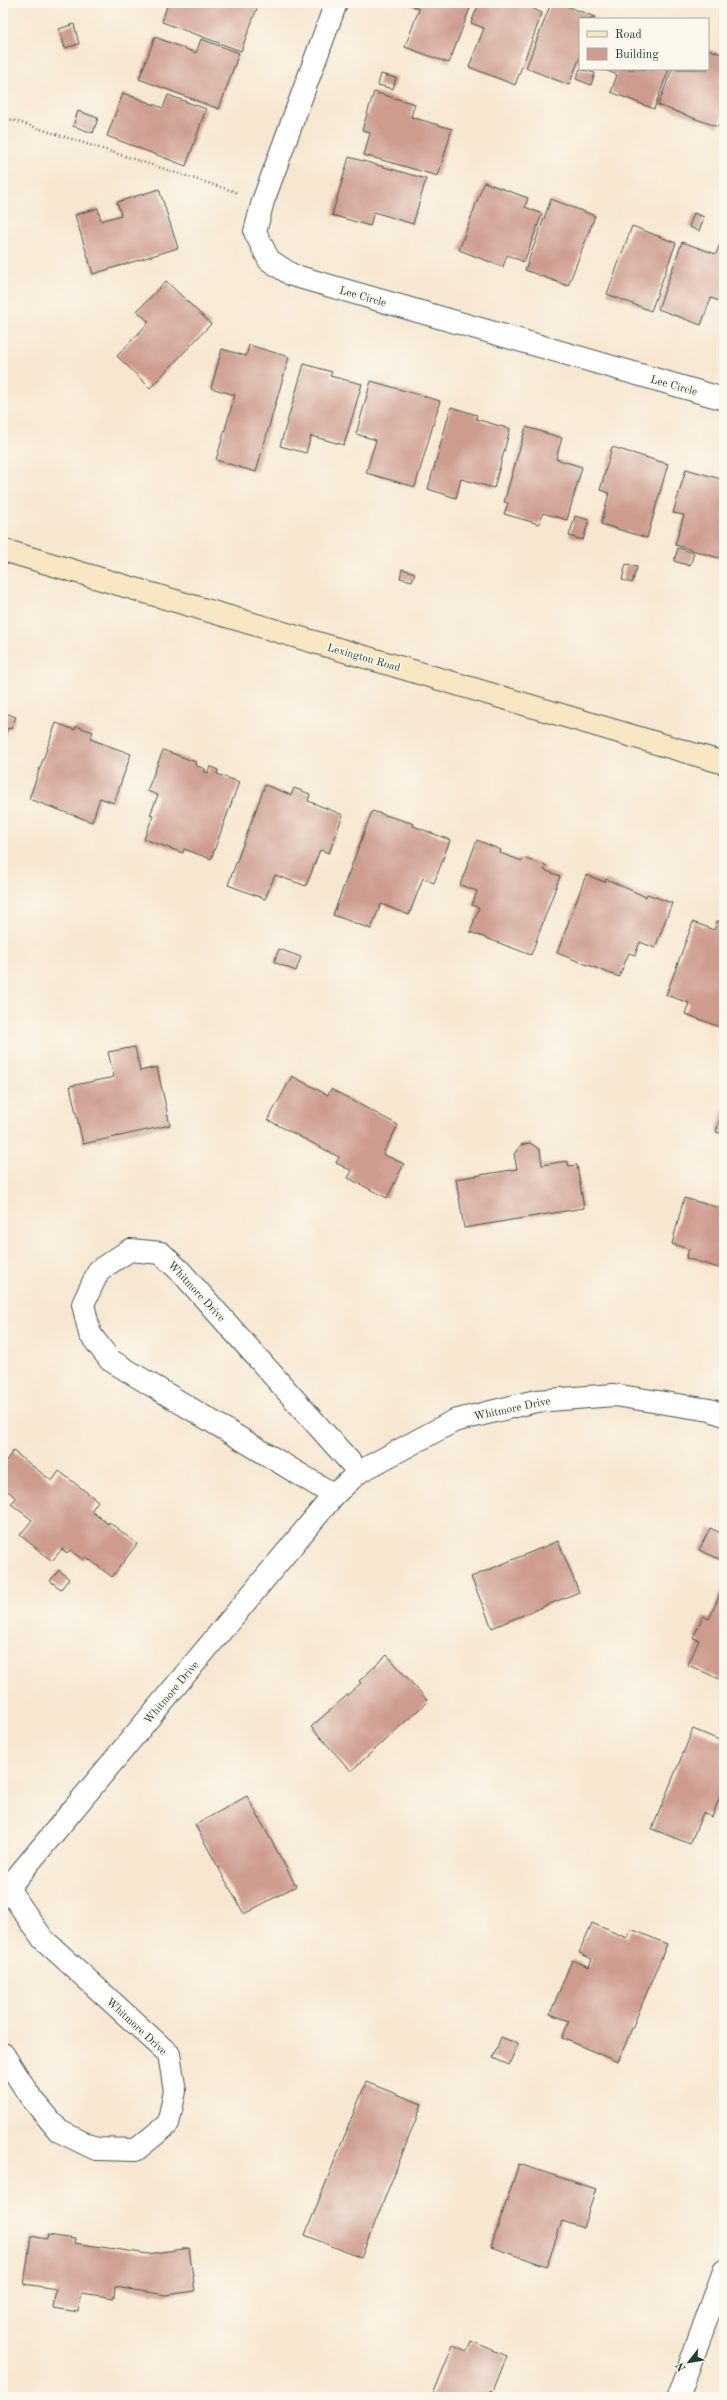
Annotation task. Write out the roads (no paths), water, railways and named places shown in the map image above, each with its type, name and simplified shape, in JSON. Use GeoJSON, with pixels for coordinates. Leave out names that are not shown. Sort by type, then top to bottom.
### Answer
{"type":"FeatureCollection","features":[{"type":"Feature","properties":{"kind":"main road","name":"Lexington Road"},"geometry":{"type":"LineString","coordinates":[[3,550],[724,763]]}},
{"type":"Feature","properties":{"kind":"street","name":"Lee Circle"},"geometry":{"type":"LineString","coordinates":[[336,3],[263,201],[255,232],[269,260],[292,275],[724,399]]}},
{"type":"Feature","properties":{"kind":"street","name":"Whitmore Drive"},"geometry":{"type":"LineString","coordinates":[[334,1495],[110,1360],[90,1334],[83,1304],[99,1270],[130,1250],[161,1253],[182,1272],[359,1472]]}},
{"type":"Feature","properties":{"kind":"street","name":"Whitmore Drive"},"geometry":{"type":"LineString","coordinates":[[3,2054],[30,2096],[59,2131],[96,2150],[136,2150],[168,2124],[174,2091],[169,2054],[43,1940],[6,1892],[334,1495],[359,1472],[454,1420],[536,1401],[614,1395],[710,1410],[724,1415]]}},
{"type":"Feature","properties":{"kind":"street"},"geometry":{"type":"LineString","coordinates":[[678,2397],[724,2271]]}}]}
